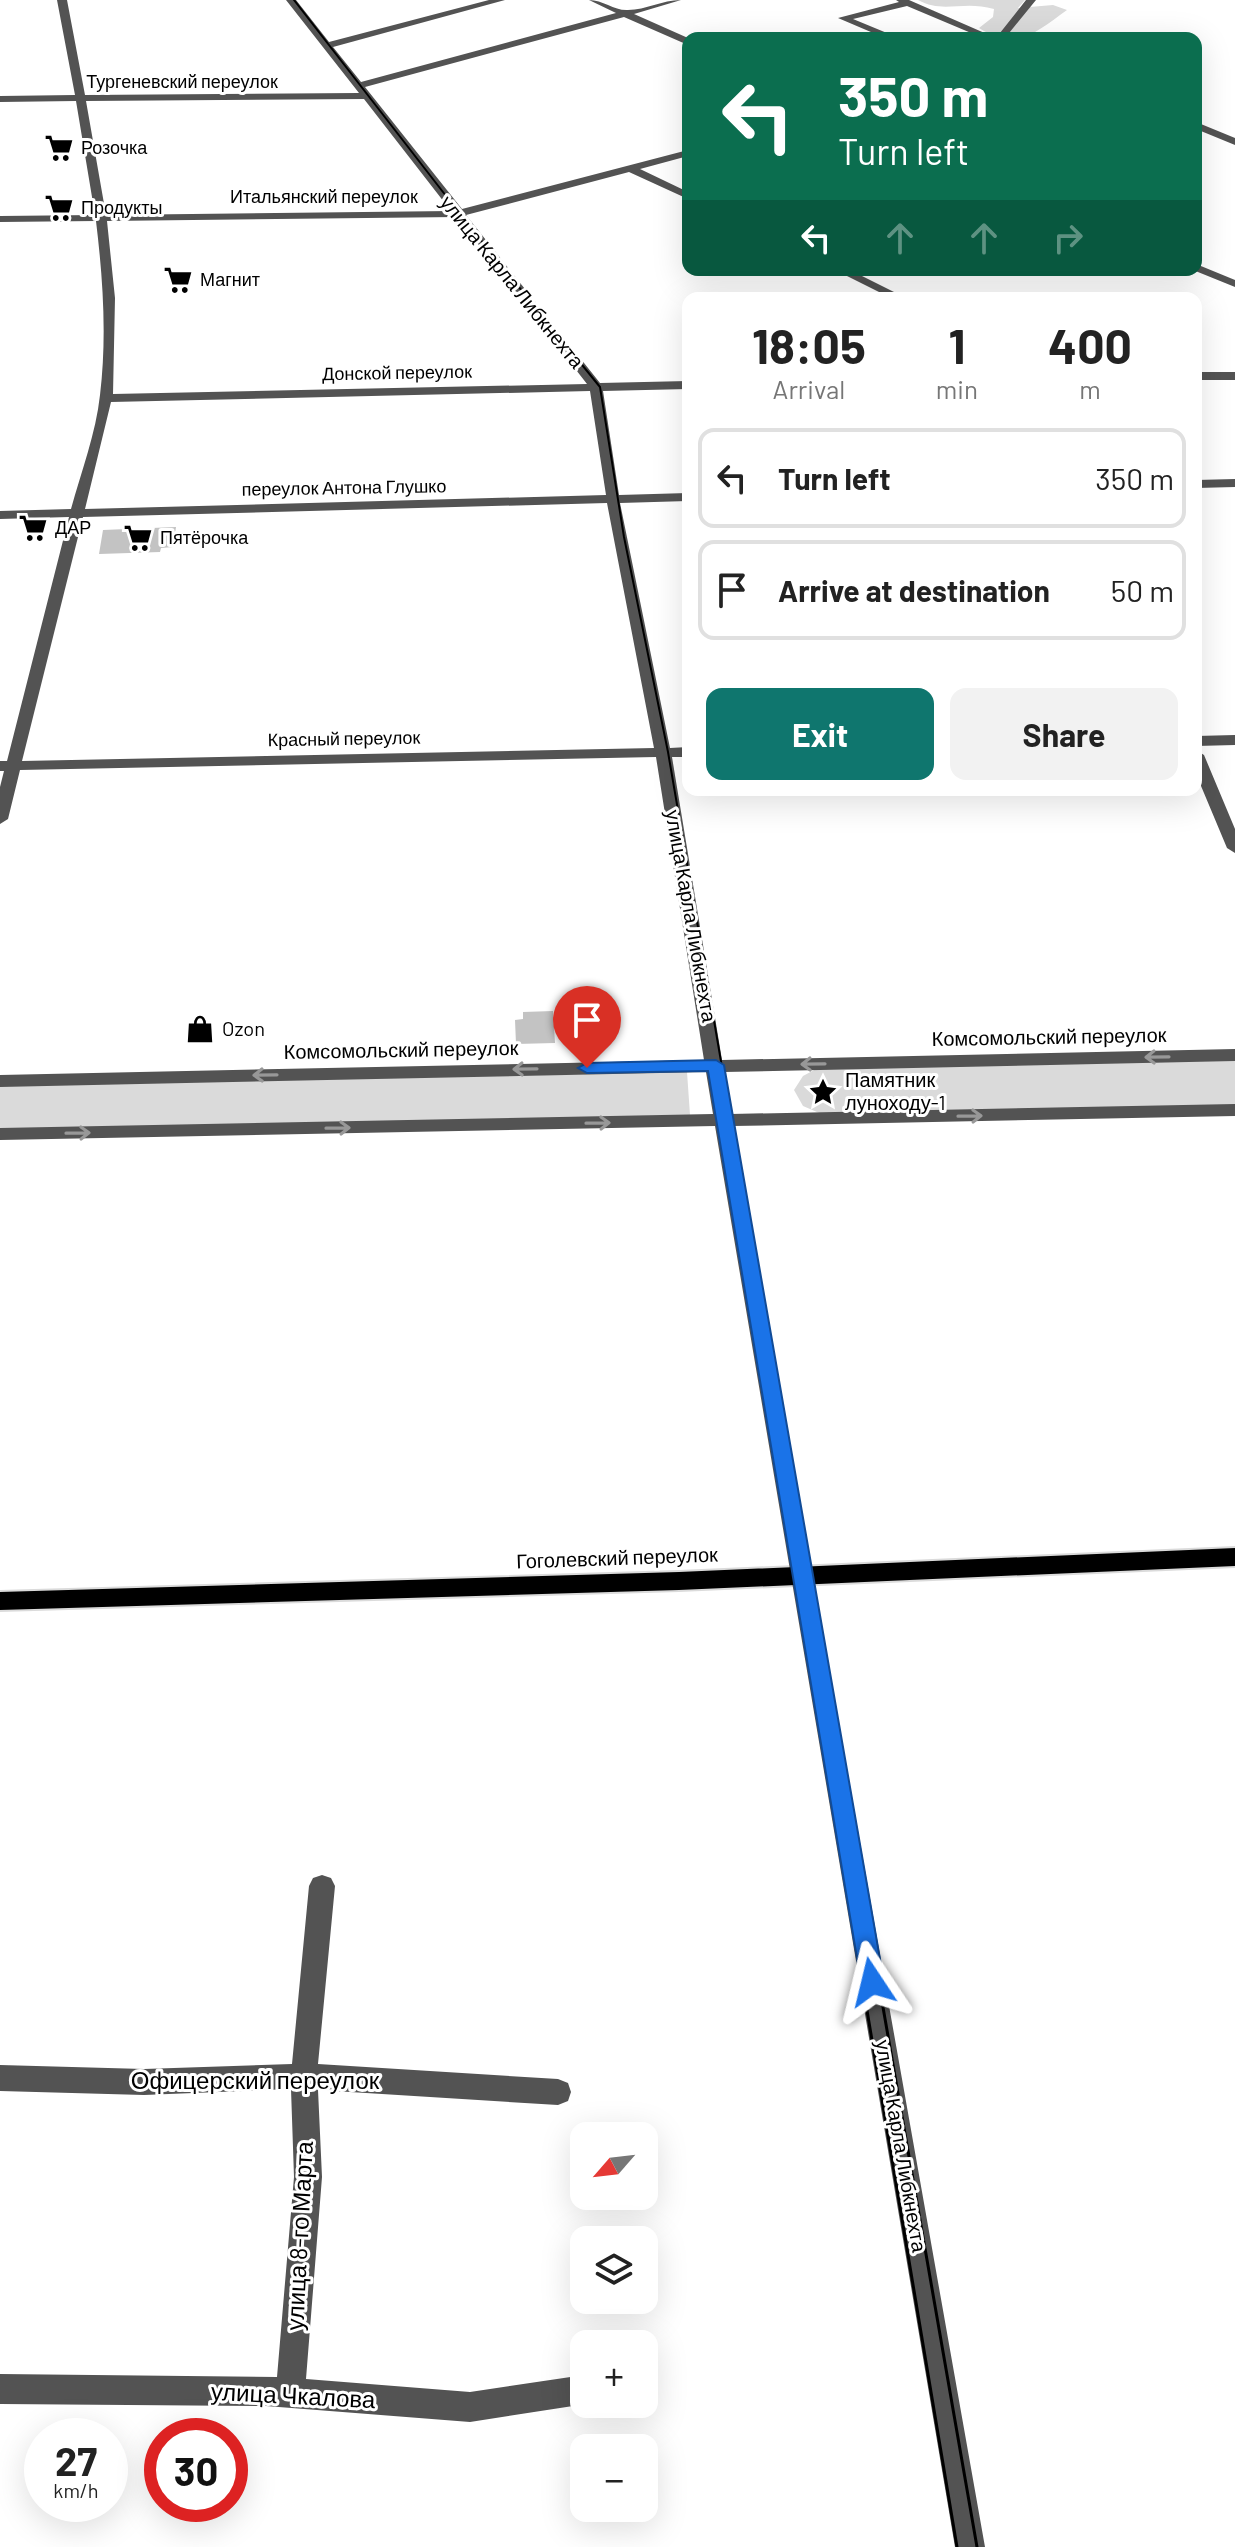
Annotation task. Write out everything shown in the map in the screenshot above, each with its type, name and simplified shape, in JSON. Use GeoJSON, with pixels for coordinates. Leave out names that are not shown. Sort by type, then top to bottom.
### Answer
{"type":"FeatureCollection","features":[{"type":"Feature","properties":{"kind":"main road","name":"Гоголевский переулок"},"geometry":{"type":"LineString","coordinates":[[0,1601],[679,1581],[1235,1557]]}},
{"type":"Feature","properties":{"kind":"street"},"geometry":{"type":"LineString","coordinates":[[0,819],[7,766],[77,513],[106,398],[111,361],[103,216],[62,0]]}},
{"type":"Feature","properties":{"kind":"street","name":"улица Карла Либкнехта"},"geometry":{"type":"LineString","coordinates":[[291,0],[596,387],[613,499],[663,752],[723,1120],[970,2547]]}},
{"type":"Feature","properties":{"kind":"street"},"geometry":{"type":"LineString","coordinates":[[327,46],[500,0]]}},
{"type":"Feature","properties":{"kind":"street"},"geometry":{"type":"LineString","coordinates":[[594,0],[682,39]]}},
{"type":"Feature","properties":{"kind":"street","name":"Тургеневский переулок"},"geometry":{"type":"LineString","coordinates":[[0,99],[361,91],[676,0]]}},
{"type":"Feature","properties":{"kind":"street"},"geometry":{"type":"LineString","coordinates":[[1004,32],[1031,0]]}},
{"type":"Feature","properties":{"kind":"street"},"geometry":{"type":"LineString","coordinates":[[879,32],[843,18],[904,2],[977,32]]}},
{"type":"Feature","properties":{"kind":"street"},"geometry":{"type":"LineString","coordinates":[[1202,128],[1235,142]]}},
{"type":"Feature","properties":{"kind":"street","name":"Итальянский переулок"},"geometry":{"type":"LineString","coordinates":[[0,219],[457,214],[682,155]]}},
{"type":"Feature","properties":{"kind":"street"},"geometry":{"type":"LineString","coordinates":[[631,169],[682,193]]}},
{"type":"Feature","properties":{"kind":"street"},"geometry":{"type":"LineString","coordinates":[[1202,270],[1235,284]]}},
{"type":"Feature","properties":{"kind":"street"},"geometry":{"type":"LineString","coordinates":[[854,276],[887,292]]}},
{"type":"Feature","properties":{"kind":"street"},"geometry":{"type":"LineString","coordinates":[[1202,376],[1235,376]]}},
{"type":"Feature","properties":{"kind":"street","name":"Донской переулок"},"geometry":{"type":"LineString","coordinates":[[106,398],[682,385]]}},
{"type":"Feature","properties":{"kind":"street"},"geometry":{"type":"LineString","coordinates":[[1202,484],[1235,483]]}},
{"type":"Feature","properties":{"kind":"street","name":"переулок Антона Глушко"},"geometry":{"type":"LineString","coordinates":[[0,515],[682,497]]}},
{"type":"Feature","properties":{"kind":"street"},"geometry":{"type":"LineString","coordinates":[[1202,741],[1235,740]]}},
{"type":"Feature","properties":{"kind":"street","name":"Красный переулок"},"geometry":{"type":"LineString","coordinates":[[7,766],[682,752]]}},
{"type":"Feature","properties":{"kind":"street"},"geometry":{"type":"LineString","coordinates":[[1202,769],[1235,848]]}},
{"type":"Feature","properties":{"kind":"street","name":"Комсомольский переулок"},"geometry":{"type":"LineString","coordinates":[[0,1081],[1235,1055]]}},
{"type":"Feature","properties":{"kind":"street"},"geometry":{"type":"LineString","coordinates":[[0,1134],[1235,1110]]}},
{"type":"Feature","properties":{"kind":"street","name":"улица 8-го Марта"},"geometry":{"type":"LineString","coordinates":[[290,2394],[308,2177],[304,2076],[322,1886]]}},
{"type":"Feature","properties":{"kind":"street","name":"Офицерский переулок"},"geometry":{"type":"LineString","coordinates":[[0,2078],[144,2082],[304,2076],[558,2092]]}},
{"type":"Feature","properties":{"kind":"street","name":"улица Чкалова"},"geometry":{"type":"LineString","coordinates":[[0,2389],[290,2394],[470,2407],[570,2392]]}},
{"type":"Feature","properties":{"kind":"shaded area"},"geometry":{"type":"Polygon","coordinates":[[[918,0],[1025,0],[1018,8],[1053,5],[1067,10],[1036,32],[986,32],[979,28],[993,17],[994,9],[927,4],[918,0]]]}},
{"type":"Feature","properties":{"kind":"shaded area"},"geometry":{"type":"Polygon","coordinates":[[[1235,1060],[1235,1108],[824,1115],[803,1106],[794,1090],[803,1076],[818,1068],[1235,1060]]]}},
{"type":"Feature","properties":{"kind":"shaded area"},"geometry":{"type":"Polygon","coordinates":[[[687,1072],[690,1115],[0,1129],[0,1086],[687,1072]]]}},
{"type":"Feature","properties":{"kind":"building","name":"Пятёрочка"},"geometry":{"type":"Polygon","coordinates":[[[176,527],[173,547],[161,548],[160,552],[99,554],[103,530],[176,527]]]}},
{"type":"Feature","properties":{"kind":"building"},"geometry":{"type":"Polygon","coordinates":[[[553,1011],[555,1043],[516,1044],[515,1020],[523,1019],[523,1012],[553,1011]]]}},
{"type":"Feature","properties":{"kind":"tram line"},"geometry":{"type":"LineString","coordinates":[[294,0],[467,223],[600,387],[624,537],[668,752],[842,1768]]}},
{"type":"Feature","properties":{"kind":"tram line"},"geometry":{"type":"LineString","coordinates":[[727,1176],[826,1768]]}},
{"type":"Feature","properties":{"kind":"tram line"},"geometry":{"type":"LineString","coordinates":[[826,1766],[957,2547]]}},
{"type":"Feature","properties":{"kind":"tram line"},"geometry":{"type":"LineString","coordinates":[[841,1766],[977,2547]]}},
{"type":"Feature","properties":{"kind":"place","name":"Розочка"},"geometry":{"type":"Point","coordinates":[59,148]}},
{"type":"Feature","properties":{"kind":"place","name":"Продукты"},"geometry":{"type":"Point","coordinates":[59,208]}},
{"type":"Feature","properties":{"kind":"place","name":"Магнит"},"geometry":{"type":"Point","coordinates":[178,280]}},
{"type":"Feature","properties":{"kind":"place","name":"ДАР"},"geometry":{"type":"Point","coordinates":[33,528]}},
{"type":"Feature","properties":{"kind":"place","name":"Пятёрочка"},"geometry":{"type":"Point","coordinates":[138,538]}},
{"type":"Feature","properties":{"kind":"place","name":"Ozon"},"geometry":{"type":"Point","coordinates":[200,1029]}},
{"type":"Feature","properties":{"kind":"place","name":"Памятник луноходу-1"},"geometry":{"type":"Point","coordinates":[823,1092]}},
{"type":"Feature","properties":{"kind":"route"},"geometry":{"type":"LineString","coordinates":[[587,1068],[716,1065],[872,1982]]}}]}
